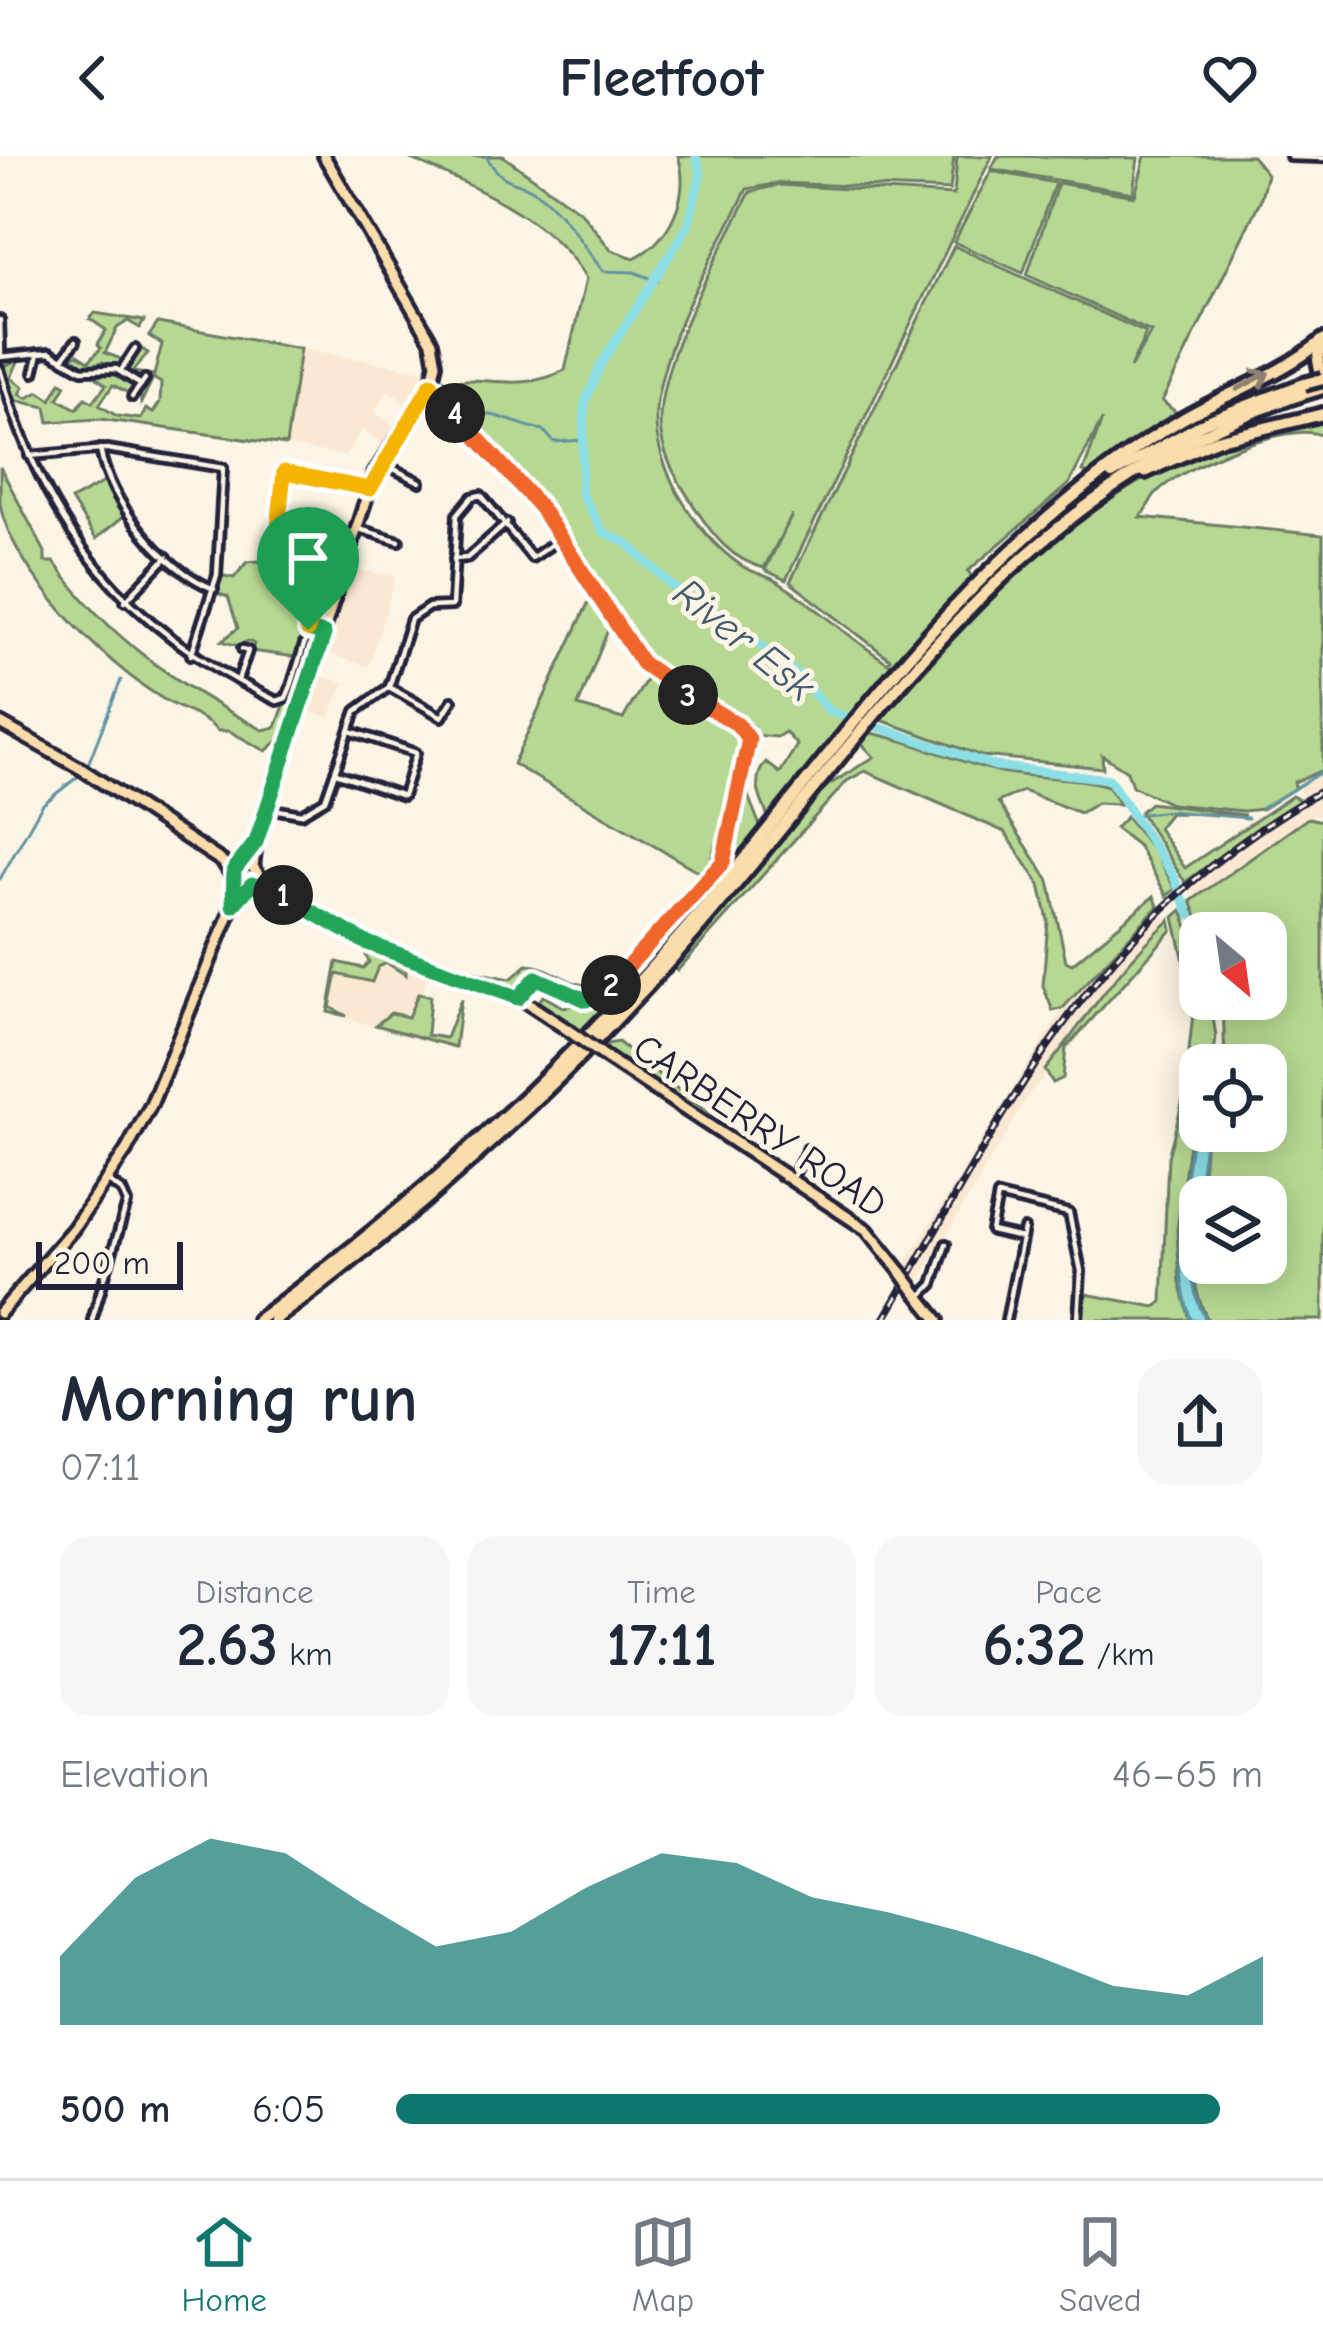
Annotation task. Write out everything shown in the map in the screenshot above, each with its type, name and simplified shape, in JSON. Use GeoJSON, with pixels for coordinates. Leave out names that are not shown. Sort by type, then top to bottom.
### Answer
{"type":"FeatureCollection","features":[{"type":"Feature","properties":{"kind":"highway"},"geometry":{"type":"LineString","coordinates":[[1041,525],[1119,470],[1183,433],[1323,384],[1318,360],[1323,340]]}},
{"type":"Feature","properties":{"kind":"highway"},"geometry":{"type":"LineString","coordinates":[[285,1320],[478,1154],[613,1023],[963,599],[1041,525],[1149,440],[1323,340]]}},
{"type":"Feature","properties":{"kind":"highway"},"geometry":{"type":"LineString","coordinates":[[889,693],[1027,550],[1147,463],[1303,389]]}},
{"type":"Feature","properties":{"kind":"highway"},"geometry":{"type":"LineString","coordinates":[[1027,550],[1121,486],[1185,452],[1291,418],[1323,414]]}},
{"type":"Feature","properties":{"kind":"highway"},"geometry":{"type":"LineString","coordinates":[[258,1320],[401,1209],[538,1086],[656,962],[837,756]]}},
{"type":"Feature","properties":{"kind":"highway"},"geometry":{"type":"LineString","coordinates":[[274,1320],[339,1271]]}},
{"type":"Feature","properties":{"kind":"main road"},"geometry":{"type":"LineString","coordinates":[[234,879],[247,867],[256,842],[370,489],[381,462],[431,384],[436,364],[432,342],[340,176],[324,156]]}},
{"type":"Feature","properties":{"kind":"main road"},"geometry":{"type":"LineString","coordinates":[[0,723],[85,771],[223,862],[247,867]]}},
{"type":"Feature","properties":{"kind":"main road"},"geometry":{"type":"LineString","coordinates":[[223,862],[234,879],[233,905]]}},
{"type":"Feature","properties":{"kind":"main road"},"geometry":{"type":"LineString","coordinates":[[0,1313],[107,1180],[151,1105],[233,905],[250,885],[247,867]]}},
{"type":"Feature","properties":{"kind":"main road","name":"CARBERRY ROAD"},"geometry":{"type":"LineString","coordinates":[[247,867],[267,886],[365,942],[518,998],[565,1028],[867,1230],[938,1320]]}},
{"type":"Feature","properties":{"kind":"main road","name":"CARBERRY ROAD"},"geometry":{"type":"LineString","coordinates":[[234,879],[267,886]]}},
{"type":"Feature","properties":{"kind":"street"},"geometry":{"type":"LineString","coordinates":[[1290,157],[1323,158]]}},
{"type":"Feature","properties":{"kind":"street"},"geometry":{"type":"LineString","coordinates":[[0,320],[0,358],[39,353],[63,358],[82,370],[120,371],[143,382],[132,397]]}},
{"type":"Feature","properties":{"kind":"street"},"geometry":{"type":"LineString","coordinates":[[63,358],[76,341]]}},
{"type":"Feature","properties":{"kind":"street"},"geometry":{"type":"LineString","coordinates":[[120,371],[135,349]]}},
{"type":"Feature","properties":{"kind":"street"},"geometry":{"type":"LineString","coordinates":[[34,373],[39,353]]}},
{"type":"Feature","properties":{"kind":"street"},"geometry":{"type":"LineString","coordinates":[[0,369],[29,456],[70,534],[125,601],[191,655],[277,701],[286,698],[331,556],[325,552],[275,556],[282,469],[370,489]]}},
{"type":"Feature","properties":{"kind":"street"},"geometry":{"type":"LineString","coordinates":[[431,384],[517,478],[642,663],[747,734],[729,847],[703,889],[598,996],[579,999],[536,978],[518,998]]}},
{"type":"Feature","properties":{"kind":"street"},"geometry":{"type":"LineString","coordinates":[[29,456],[100,449],[226,471],[214,589],[191,655]]}},
{"type":"Feature","properties":{"kind":"street"},"geometry":{"type":"LineString","coordinates":[[100,449],[119,499],[169,556],[214,589]]}},
{"type":"Feature","properties":{"kind":"street"},"geometry":{"type":"LineString","coordinates":[[381,462],[420,482]]}},
{"type":"Feature","properties":{"kind":"street"},"geometry":{"type":"LineString","coordinates":[[267,808],[291,814],[311,811],[325,800],[359,705],[389,687],[412,619],[429,607],[452,606],[458,512],[472,497],[481,495],[532,558],[561,538]]}},
{"type":"Feature","properties":{"kind":"street"},"geometry":{"type":"LineString","coordinates":[[454,559],[467,558],[507,523]]}},
{"type":"Feature","properties":{"kind":"street"},"geometry":{"type":"LineString","coordinates":[[357,529],[399,541]]}},
{"type":"Feature","properties":{"kind":"street"},"geometry":{"type":"LineString","coordinates":[[125,601],[169,556]]}},
{"type":"Feature","properties":{"kind":"street"},"geometry":{"type":"LineString","coordinates":[[308,630],[324,634]]}},
{"type":"Feature","properties":{"kind":"street"},"geometry":{"type":"LineString","coordinates":[[237,682],[248,651],[242,649]]}},
{"type":"Feature","properties":{"kind":"street"},"geometry":{"type":"LineString","coordinates":[[389,687],[442,717],[452,701]]}},
{"type":"Feature","properties":{"kind":"street"},"geometry":{"type":"LineString","coordinates":[[336,773],[403,796],[416,753],[350,731]]}},
{"type":"Feature","properties":{"kind":"street"},"geometry":{"type":"LineString","coordinates":[[792,1180],[807,1149]]}},
{"type":"Feature","properties":{"kind":"street"},"geometry":{"type":"LineString","coordinates":[[92,1320],[127,1203],[122,1191],[107,1180]]}},
{"type":"Feature","properties":{"kind":"street"},"geometry":{"type":"LineString","coordinates":[[1022,1238],[991,1231],[998,1196],[1069,1213],[1081,1271],[1078,1320]]}},
{"type":"Feature","properties":{"kind":"street"},"geometry":{"type":"LineString","coordinates":[[1006,1320],[1024,1228]]}},
{"type":"Feature","properties":{"kind":"street"},"geometry":{"type":"LineString","coordinates":[[918,1294],[933,1284],[946,1244]]}},
{"type":"Feature","properties":{"kind":"street"},"geometry":{"type":"LineString","coordinates":[[942,1252],[949,1256]]}},
{"type":"Feature","properties":{"kind":"shaded area"},"geometry":{"type":"Polygon","coordinates":[[[300,349],[425,371],[411,408],[389,391],[374,411],[398,429],[385,448],[363,429],[344,456],[286,445],[300,349]]]}},
{"type":"Feature","properties":{"kind":"shaded area"},"geometry":{"type":"Polygon","coordinates":[[[349,569],[396,576],[369,667],[324,652],[349,569]]]}},
{"type":"Feature","properties":{"kind":"shaded area"},"geometry":{"type":"Polygon","coordinates":[[[316,674],[345,683],[329,717],[304,711],[316,674]]]}},
{"type":"Feature","properties":{"kind":"shaded area"},"geometry":{"type":"Polygon","coordinates":[[[1323,770],[1323,815],[1314,815],[1199,899],[1189,890],[1192,886],[1179,872],[1254,817],[1292,796],[1305,799],[1294,783],[1323,770]]]}},
{"type":"Feature","properties":{"kind":"shaded area"},"geometry":{"type":"Polygon","coordinates":[[[1160,906],[1171,933],[1030,1093],[917,1285],[903,1268],[1063,1008],[1160,906]]]}},
{"type":"Feature","properties":{"kind":"shaded area"},"geometry":{"type":"Polygon","coordinates":[[[381,953],[428,972],[410,1038],[328,1012],[337,973],[378,967],[381,953]]]}},
{"type":"Feature","properties":{"kind":"green space"},"geometry":{"type":"Polygon","coordinates":[[[404,156],[503,156],[581,212],[611,250],[634,258],[658,240],[674,215],[682,186],[678,156],[954,156],[950,190],[779,183],[747,189],[682,319],[657,401],[656,424],[667,471],[707,535],[742,566],[790,590],[888,663],[890,659],[790,582],[954,246],[1146,333],[1130,368],[1151,332],[1027,275],[1058,183],[1135,196],[1145,156],[1252,156],[1267,174],[1260,201],[1162,401],[1177,413],[1088,474],[1083,472],[1102,420],[1069,484],[968,571],[972,577],[820,753],[770,822],[758,777],[766,762],[780,773],[797,745],[785,732],[777,737],[752,735],[754,727],[656,672],[535,491],[445,385],[469,380],[530,381],[565,370],[586,279],[571,257],[530,220],[404,156]]]}},
{"type":"Feature","properties":{"kind":"green space"},"geometry":{"type":"Polygon","coordinates":[[[957,156],[992,156],[786,580],[765,570],[792,515],[764,568],[753,564],[717,537],[670,464],[661,434],[661,407],[677,344],[750,192],[778,185],[954,195],[957,156]]]}},
{"type":"Feature","properties":{"kind":"green space"},"geometry":{"type":"Polygon","coordinates":[[[998,156],[1138,158],[1133,193],[991,169],[998,156]]]}},
{"type":"Feature","properties":{"kind":"green space"},"geometry":{"type":"Polygon","coordinates":[[[991,171],[1055,183],[1023,273],[954,242],[991,171]]]}},
{"type":"Feature","properties":{"kind":"green space"},"geometry":{"type":"Polygon","coordinates":[[[95,313],[144,321],[140,328],[128,321],[117,328],[105,353],[124,360],[121,366],[102,362],[84,367],[69,358],[78,354],[89,361],[101,348],[98,344],[106,330],[90,319],[95,313]]]}},
{"type":"Feature","properties":{"kind":"green space"},"geometry":{"type":"Polygon","coordinates":[[[158,323],[300,349],[286,445],[100,419],[49,422],[46,407],[13,400],[3,367],[19,359],[11,378],[24,387],[20,394],[27,398],[39,392],[51,400],[61,382],[66,385],[58,399],[77,409],[85,398],[93,402],[106,385],[96,377],[111,370],[137,388],[128,393],[113,385],[99,405],[117,416],[141,419],[146,409],[153,413],[160,402],[161,383],[153,378],[141,403],[140,392],[149,377],[138,381],[125,371],[142,349],[148,353],[132,372],[154,375],[162,344],[149,336],[158,323]]]}},
{"type":"Feature","properties":{"kind":"green space"},"geometry":{"type":"Polygon","coordinates":[[[1323,421],[1323,436],[1307,432],[1263,439],[1189,470],[1156,493],[1140,517],[1323,535],[1323,770],[1294,782],[1295,788],[1262,809],[1171,804],[1132,786],[1127,771],[1102,755],[1103,768],[982,756],[881,720],[1016,576],[1092,513],[1193,454],[1323,421]]]}},
{"type":"Feature","properties":{"kind":"green space"},"geometry":{"type":"Polygon","coordinates":[[[0,467],[45,552],[45,562],[54,562],[98,615],[148,659],[263,730],[276,727],[309,638],[316,637],[284,736],[266,751],[229,731],[218,731],[140,684],[89,640],[22,558],[0,504],[0,467]]]}},
{"type":"Feature","properties":{"kind":"green space"},"geometry":{"type":"Polygon","coordinates":[[[106,481],[125,515],[96,539],[71,500],[106,481]]]}},
{"type":"Feature","properties":{"kind":"green space"},"geometry":{"type":"Polygon","coordinates":[[[323,556],[327,562],[296,657],[251,651],[254,644],[248,641],[238,646],[222,641],[238,628],[228,597],[216,593],[220,575],[234,578],[247,562],[323,556]]]}},
{"type":"Feature","properties":{"kind":"green space"},"geometry":{"type":"Polygon","coordinates":[[[592,595],[610,625],[578,706],[623,719],[649,675],[742,734],[736,779],[706,876],[513,764],[592,595]]]}},
{"type":"Feature","properties":{"kind":"green space"},"geometry":{"type":"Polygon","coordinates":[[[870,733],[997,771],[1108,786],[1119,804],[1097,803],[1080,813],[1023,791],[998,802],[1049,881],[1066,961],[1072,964],[1154,896],[1158,906],[1063,1008],[1053,1011],[1043,986],[1048,920],[1040,885],[1005,832],[865,771],[847,781],[677,971],[673,967],[824,788],[874,757],[862,744],[870,733]]]}},
{"type":"Feature","properties":{"kind":"green space"},"geometry":{"type":"Polygon","coordinates":[[[742,793],[747,793],[762,831],[705,895],[728,864],[742,793]]]}},
{"type":"Feature","properties":{"kind":"green space"},"geometry":{"type":"Polygon","coordinates":[[[1292,796],[1301,801],[1185,882],[1140,812],[1150,803],[1245,815],[1170,813],[1158,828],[1185,868],[1292,796]]]}},
{"type":"Feature","properties":{"kind":"green space"},"geometry":{"type":"Polygon","coordinates":[[[1126,817],[1155,852],[1175,889],[1167,896],[1138,846],[1115,828],[1126,817]]]}},
{"type":"Feature","properties":{"kind":"green space"},"geometry":{"type":"Polygon","coordinates":[[[1308,818],[1323,821],[1323,1320],[1208,1320],[1199,1297],[1196,1284],[1287,1284],[1287,1176],[1202,1176],[1205,1152],[1287,1152],[1287,1044],[1224,1044],[1224,1020],[1287,1020],[1287,912],[1195,912],[1191,901],[1308,818]]]}},
{"type":"Feature","properties":{"kind":"green space"},"geometry":{"type":"Polygon","coordinates":[[[688,913],[579,1034],[537,1004],[543,996],[563,1007],[602,1000],[688,913]]]}},
{"type":"Feature","properties":{"kind":"green space"},"geometry":{"type":"Polygon","coordinates":[[[1170,920],[1172,930],[1066,1048],[1063,1078],[1053,1083],[1045,1070],[1120,974],[1170,920]]]}},
{"type":"Feature","properties":{"kind":"green space"},"geometry":{"type":"Polygon","coordinates":[[[361,944],[406,970],[406,975],[387,963],[378,967],[372,982],[337,974],[330,1007],[347,1016],[328,1012],[337,962],[363,968],[369,962],[361,944]]]}},
{"type":"Feature","properties":{"kind":"green space"},"geometry":{"type":"Polygon","coordinates":[[[618,962],[623,966],[594,994],[583,996],[547,979],[511,987],[441,966],[511,979],[527,965],[536,966],[589,985],[618,962]]]}},
{"type":"Feature","properties":{"kind":"green space"},"geometry":{"type":"Polygon","coordinates":[[[418,994],[430,996],[427,1035],[446,1038],[461,999],[455,1047],[376,1025],[391,1013],[408,1017],[418,994]]]}},
{"type":"Feature","properties":{"kind":"green space"},"geometry":{"type":"Polygon","coordinates":[[[1192,1020],[1213,1020],[1215,1044],[1190,1044],[1192,1020]]]}},
{"type":"Feature","properties":{"kind":"green space"},"geometry":{"type":"Polygon","coordinates":[[[618,1042],[722,1124],[719,1128],[605,1051],[607,1044],[618,1042]]]}},
{"type":"Feature","properties":{"kind":"green space"},"geometry":{"type":"Polygon","coordinates":[[[1179,1115],[1179,1152],[1188,1152],[1185,1176],[1179,1176],[1179,1284],[1190,1320],[1081,1320],[1086,1294],[1155,1307],[1162,1302],[1168,1157],[1179,1115]]]}},
{"type":"Feature","properties":{"kind":"water"},"geometry":{"type":"Polygon","coordinates":[[[1190,1152],[1203,1152],[1199,1176],[1186,1176],[1190,1152]]]}},
{"type":"Feature","properties":{"kind":"water"},"geometry":{"type":"Polygon","coordinates":[[[1182,1284],[1194,1284],[1206,1320],[1191,1320],[1182,1284]]]}},
{"type":"Feature","properties":{"kind":"waterway"},"geometry":{"type":"LineString","coordinates":[[486,156],[500,175],[535,191],[553,206],[603,271],[634,272],[658,281]]}},
{"type":"Feature","properties":{"kind":"waterway","name":"River Esk"},"geometry":{"type":"LineString","coordinates":[[696,156],[701,173],[688,226],[601,364],[585,403],[581,493],[603,532],[627,543],[672,586],[725,617],[796,673],[829,711],[995,766],[1109,779],[1173,875],[1189,912]]}},
{"type":"Feature","properties":{"kind":"waterway"},"geometry":{"type":"LineString","coordinates":[[444,379],[455,398],[473,404],[478,414],[543,430],[554,442],[583,440]]}},
{"type":"Feature","properties":{"kind":"waterway"},"geometry":{"type":"LineString","coordinates":[[87,767],[121,680]]}},
{"type":"Feature","properties":{"kind":"waterway"},"geometry":{"type":"LineString","coordinates":[[1262,808],[1323,771]]}},
{"type":"Feature","properties":{"kind":"waterway"},"geometry":{"type":"LineString","coordinates":[[0,879],[42,805],[81,774]]}},
{"type":"Feature","properties":{"kind":"waterway"},"geometry":{"type":"LineString","coordinates":[[1135,815],[1169,811],[1248,818]]}},
{"type":"Feature","properties":{"kind":"railway"},"geometry":{"type":"LineString","coordinates":[[884,1320],[1018,1091],[1116,958],[1175,897],[1243,841],[1323,790]]}},
{"type":"Feature","properties":{"kind":"route"},"geometry":{"type":"LineString","coordinates":[[431,384],[529,493],[650,672],[747,734],[749,745],[731,809],[731,836],[723,862],[604,992],[586,1000],[536,978],[527,982],[518,998],[418,963],[365,942],[267,886],[248,885],[233,905],[234,870],[256,842],[324,634],[308,630],[331,556],[325,552],[275,556],[282,474],[289,471],[370,489],[374,474],[431,384]]}}]}
